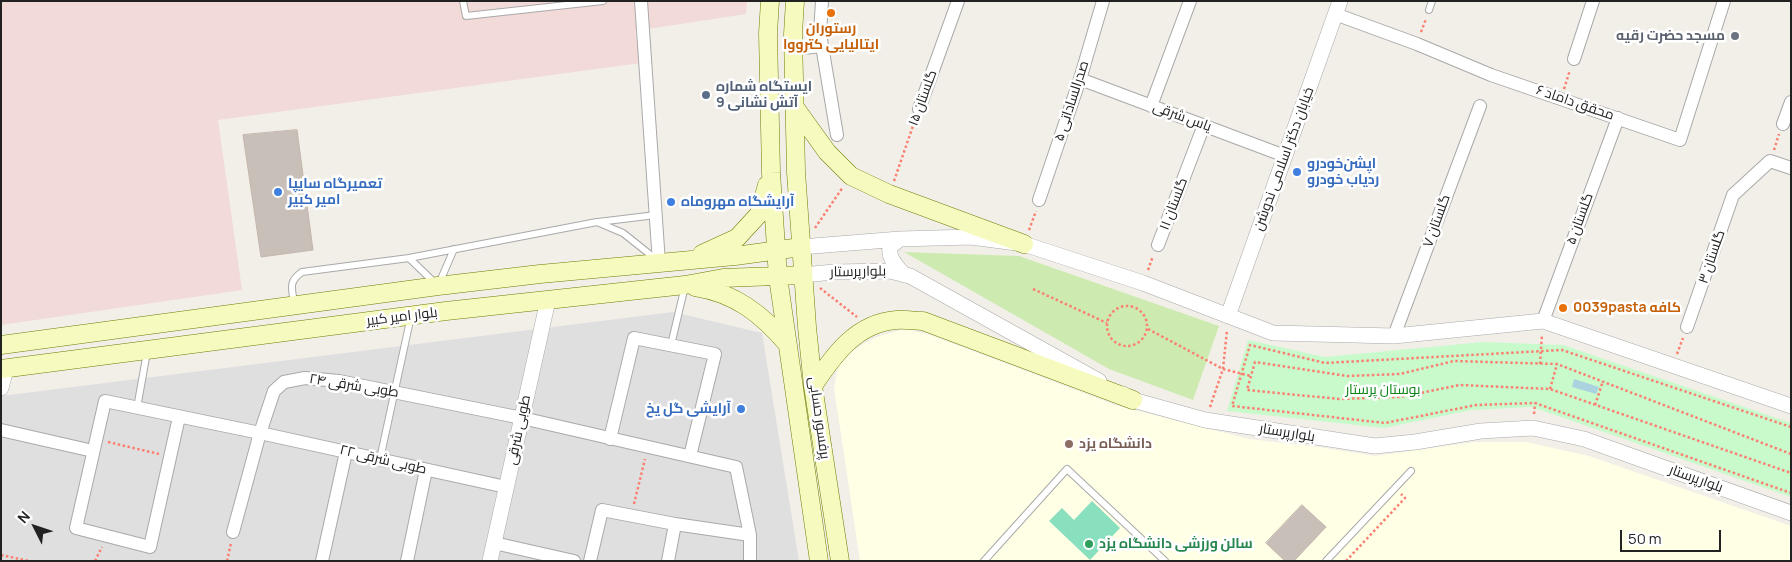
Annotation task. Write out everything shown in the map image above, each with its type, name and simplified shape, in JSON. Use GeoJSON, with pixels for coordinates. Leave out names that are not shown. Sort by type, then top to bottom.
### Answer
{"type":"FeatureCollection","features":[{"type":"Feature","properties":{"kind":"main road"},"geometry":{"type":"LineString","coordinates":[[691,259],[737,238],[759,214],[771,172],[768,34],[770,1]]}},
{"type":"Feature","properties":{"kind":"main road","name":"پرفسور حسابی"},"geometry":{"type":"LineString","coordinates":[[795,1],[793,49],[794,106],[796,172],[803,275],[813,386],[840,561]]}},
{"type":"Feature","properties":{"kind":"main road"},"geometry":{"type":"LineString","coordinates":[[794,106],[827,152],[851,176],[889,194],[1024,244]]}},
{"type":"Feature","properties":{"kind":"main road","name":"پرفسور حسابی"},"geometry":{"type":"LineString","coordinates":[[771,172],[778,277],[819,561]]}},
{"type":"Feature","properties":{"kind":"main road","name":"بلوار امیر کبیر"},"geometry":{"type":"LineString","coordinates":[[1,345],[438,286],[776,251],[801,246]]}},
{"type":"Feature","properties":{"kind":"main road","name":"بلوار امیر کبیر"},"geometry":{"type":"LineString","coordinates":[[4,369],[411,316],[685,285],[723,278],[803,275]]}},
{"type":"Feature","properties":{"kind":"main road"},"geometry":{"type":"LineString","coordinates":[[685,285],[711,289],[734,298],[773,327],[788,345]]}},
{"type":"Feature","properties":{"kind":"main road"},"geometry":{"type":"LineString","coordinates":[[294,305],[297,331]]}},
{"type":"Feature","properties":{"kind":"main road"},"geometry":{"type":"LineString","coordinates":[[813,386],[845,343],[868,326],[896,320],[923,321],[1133,400]]}},
{"type":"Feature","properties":{"kind":"street"},"geometry":{"type":"LineString","coordinates":[[641,1],[659,263]]}},
{"type":"Feature","properties":{"kind":"street"},"geometry":{"type":"LineString","coordinates":[[822,1],[820,34],[837,135]]}},
{"type":"Feature","properties":{"kind":"street","name":"گلستان ۱۵"},"geometry":{"type":"LineString","coordinates":[[919,109],[958,1]]}},
{"type":"Feature","properties":{"kind":"street"},"geometry":{"type":"LineString","coordinates":[[1151,106],[1190,1]]}},
{"type":"Feature","properties":{"kind":"street"},"geometry":{"type":"LineString","coordinates":[[1574,59],[1593,1]]}},
{"type":"Feature","properties":{"kind":"street","name":"محقق داماد ۶"},"geometry":{"type":"LineString","coordinates":[[1338,8],[1491,75],[1680,140],[1724,1]]}},
{"type":"Feature","properties":{"kind":"street","name":"صدرالساداتی ۵"},"geometry":{"type":"LineString","coordinates":[[1039,200],[1080,79],[1099,2]]}},
{"type":"Feature","properties":{"kind":"street","name":"خيابان دکتر اسلامی ندوشن"},"geometry":{"type":"LineString","coordinates":[[1228,316],[1338,8]]}},
{"type":"Feature","properties":{"kind":"street"},"geometry":{"type":"LineString","coordinates":[[793,49],[822,46]]}},
{"type":"Feature","properties":{"kind":"street","name":"یاس شرقی"},"geometry":{"type":"LineString","coordinates":[[1080,79],[1285,156]]}},
{"type":"Feature","properties":{"kind":"street"},"geometry":{"type":"LineString","coordinates":[[1783,124],[1791,102]]}},
{"type":"Feature","properties":{"kind":"street","name":"گلستان ۷"},"geometry":{"type":"LineString","coordinates":[[1394,336],[1480,106]]}},
{"type":"Feature","properties":{"kind":"street","name":"گلستان ۵"},"geometry":{"type":"LineString","coordinates":[[1543,321],[1618,118]]}},
{"type":"Feature","properties":{"kind":"street","name":"گلستان ۱۱"},"geometry":{"type":"LineString","coordinates":[[1158,245],[1204,125]]}},
{"type":"Feature","properties":{"kind":"street"},"geometry":{"type":"LineString","coordinates":[[1770,161],[1791,168]]}},
{"type":"Feature","properties":{"kind":"street","name":"گلستان ۳"},"geometry":{"type":"LineString","coordinates":[[1687,327],[1733,195],[1770,161]]}},
{"type":"Feature","properties":{"kind":"street","name":"بلوارپرستار"},"geometry":{"type":"LineString","coordinates":[[801,246],[900,239],[971,237],[1024,244],[1142,283],[1273,333],[1394,336],[1543,321],[1791,406]]}},
{"type":"Feature","properties":{"kind":"street"},"geometry":{"type":"LineString","coordinates":[[900,239],[890,247],[890,252],[891,258],[904,275]]}},
{"type":"Feature","properties":{"kind":"street","name":"بلوارپرستار"},"geometry":{"type":"LineString","coordinates":[[803,275],[890,271],[910,276],[1133,400],[1205,420],[1375,446],[1415,442],[1481,431],[1533,428],[1584,439],[1791,513]]}},
{"type":"Feature","properties":{"kind":"street","name":"طوبی شرقی"},"geometry":{"type":"LineString","coordinates":[[490,561],[548,300]]}},
{"type":"Feature","properties":{"kind":"street"},"geometry":{"type":"LineString","coordinates":[[610,438],[634,338],[715,354],[690,456]]}},
{"type":"Feature","properties":{"kind":"street"},"geometry":{"type":"LineString","coordinates":[[1,388],[4,369]]}},
{"type":"Feature","properties":{"kind":"street","name":"طوبی شرقی ۲۴"},"geometry":{"type":"LineString","coordinates":[[233,532],[260,433],[274,390],[284,382],[313,378],[340,381],[522,418],[736,467],[750,535]]}},
{"type":"Feature","properties":{"kind":"street","name":"طوبی شرقی ۲۲"},"geometry":{"type":"LineString","coordinates":[[94,445],[105,401],[506,487]]}},
{"type":"Feature","properties":{"kind":"street"},"geometry":{"type":"LineString","coordinates":[[1,430],[94,445],[76,528],[150,547],[179,417]]}},
{"type":"Feature","properties":{"kind":"street"},"geometry":{"type":"LineString","coordinates":[[322,561],[346,452]]}},
{"type":"Feature","properties":{"kind":"street"},"geometry":{"type":"LineString","coordinates":[[407,561],[426,470]]}},
{"type":"Feature","properties":{"kind":"street"},"geometry":{"type":"LineString","coordinates":[[590,561],[602,510],[675,524],[750,535],[750,561]]}},
{"type":"Feature","properties":{"kind":"street"},"geometry":{"type":"LineString","coordinates":[[668,561],[675,524]]}},
{"type":"Feature","properties":{"kind":"street"},"geometry":{"type":"LineString","coordinates":[[494,543],[574,561]]}},
{"type":"Feature","properties":{"kind":"lane"},"geometry":{"type":"LineString","coordinates":[[463,1],[466,16],[603,1]]}},
{"type":"Feature","properties":{"kind":"lane"},"geometry":{"type":"LineString","coordinates":[[1429,10],[1432,1]]}},
{"type":"Feature","properties":{"kind":"lane"},"geometry":{"type":"LineString","coordinates":[[294,305],[291,283],[302,272],[410,258],[597,222],[656,215]]}},
{"type":"Feature","properties":{"kind":"lane"},"geometry":{"type":"LineString","coordinates":[[597,222],[623,233],[659,263]]}},
{"type":"Feature","properties":{"kind":"lane"},"geometry":{"type":"LineString","coordinates":[[410,258],[438,286],[454,249]]}},
{"type":"Feature","properties":{"kind":"lane"},"geometry":{"type":"LineString","coordinates":[[671,345],[685,285]]}},
{"type":"Feature","properties":{"kind":"lane"},"geometry":{"type":"LineString","coordinates":[[380,459],[411,316]]}},
{"type":"Feature","properties":{"kind":"lane"},"geometry":{"type":"LineString","coordinates":[[137,408],[148,350]]}},
{"type":"Feature","properties":{"kind":"lane"},"geometry":{"type":"LineString","coordinates":[[984,561],[1067,469],[1166,561]]}},
{"type":"Feature","properties":{"kind":"lane"},"geometry":{"type":"LineString","coordinates":[[1326,561],[1411,471]]}},
{"type":"Feature","properties":{"kind":"path"},"geometry":{"type":"LineString","coordinates":[[1417,44],[1429,10]]}},
{"type":"Feature","properties":{"kind":"path"},"geometry":{"type":"LineString","coordinates":[[1561,98],[1574,59]]}},
{"type":"Feature","properties":{"kind":"path","name":"گلستان ۱۵"},"geometry":{"type":"LineString","coordinates":[[889,194],[919,109]]}},
{"type":"Feature","properties":{"kind":"path"},"geometry":{"type":"LineString","coordinates":[[1770,161],[1783,124]]}},
{"type":"Feature","properties":{"kind":"path"},"geometry":{"type":"LineString","coordinates":[[801,246],[851,176]]}},
{"type":"Feature","properties":{"kind":"path"},"geometry":{"type":"LineString","coordinates":[[1024,244],[1039,200]]}},
{"type":"Feature","properties":{"kind":"path","name":"گلستان ۱۱"},"geometry":{"type":"LineString","coordinates":[[1142,283],[1158,245]]}},
{"type":"Feature","properties":{"kind":"path"},"geometry":{"type":"LineString","coordinates":[[803,275],[868,326]]}},
{"type":"Feature","properties":{"kind":"path"},"geometry":{"type":"LineString","coordinates":[[1033,289],[1107,323]]}},
{"type":"Feature","properties":{"kind":"path"},"geometry":{"type":"LineString","coordinates":[[1148,329],[1139,343],[1124,347],[1110,339],[1107,323],[1115,310],[1130,306],[1144,314],[1148,329],[1224,369],[1251,376]]}},
{"type":"Feature","properties":{"kind":"path"},"geometry":{"type":"LineString","coordinates":[[1205,420],[1224,369],[1228,316]]}},
{"type":"Feature","properties":{"kind":"path"},"geometry":{"type":"LineString","coordinates":[[1540,364],[1543,321]]}},
{"type":"Feature","properties":{"kind":"path"},"geometry":{"type":"LineString","coordinates":[[1673,366],[1687,327]]}},
{"type":"Feature","properties":{"kind":"path"},"geometry":{"type":"LineString","coordinates":[[1791,428],[1562,350],[1325,363],[1250,345],[1232,406],[1385,423],[1476,405],[1535,403],[1791,493]]}},
{"type":"Feature","properties":{"kind":"path"},"geometry":{"type":"LineString","coordinates":[[1791,454],[1556,364],[1454,361],[1400,374],[1347,376],[1255,362],[1247,390],[1339,399],[1400,397],[1460,384],[1550,389],[1791,473]]}},
{"type":"Feature","properties":{"kind":"path"},"geometry":{"type":"LineString","coordinates":[[1550,389],[1556,364]]}},
{"type":"Feature","properties":{"kind":"path"},"geometry":{"type":"LineString","coordinates":[[1595,405],[1603,381]]}},
{"type":"Feature","properties":{"kind":"path"},"geometry":{"type":"LineString","coordinates":[[94,445],[170,456]]}},
{"type":"Feature","properties":{"kind":"path"},"geometry":{"type":"LineString","coordinates":[[632,516],[648,447]]}},
{"type":"Feature","properties":{"kind":"path"},"geometry":{"type":"LineString","coordinates":[[1346,561],[1405,498],[1395,488]]}},
{"type":"Feature","properties":{"kind":"path"},"geometry":{"type":"LineString","coordinates":[[227,561],[233,532]]}},
{"type":"Feature","properties":{"kind":"path"},"geometry":{"type":"LineString","coordinates":[[1,555],[29,561]]}},
{"type":"Feature","properties":{"kind":"shaded area"},"geometry":{"type":"Polygon","coordinates":[[[1,1],[747,1],[746,14],[635,31],[641,63],[218,120],[242,290],[1,325],[1,1]]]}},
{"type":"Feature","properties":{"kind":"shaded area"},"geometry":{"type":"Polygon","coordinates":[[[673,312],[762,333],[799,561],[1,561],[1,396],[673,312]]]}},
{"type":"Feature","properties":{"kind":"shaded area","name":"دانشگاه یزد"},"geometry":{"type":"Polygon","coordinates":[[[906,329],[930,335],[1118,406],[1249,439],[1375,456],[1475,442],[1526,442],[1589,456],[1791,526],[1791,561],[860,561],[834,388],[838,367],[850,353],[865,343],[882,335],[906,329]]]}},
{"type":"Feature","properties":{"kind":"green space"},"geometry":{"type":"Polygon","coordinates":[[[904,252],[1019,256],[1219,326],[1193,400],[1109,369],[904,252]]]}},
{"type":"Feature","properties":{"kind":"green space","name":"بوستان پرستار"},"geometry":{"type":"Polygon","coordinates":[[[1248,340],[1325,357],[1483,342],[1563,345],[1791,423],[1791,497],[1532,407],[1472,410],[1384,428],[1227,411],[1248,340]]]}},
{"type":"Feature","properties":{"kind":"green space","name":"سالن ورزشی دانشگاه یزد"},"geometry":{"type":"Polygon","coordinates":[[[1092,501],[1120,528],[1090,560],[1049,521],[1062,508],[1074,520],[1092,501]]]}},
{"type":"Feature","properties":{"kind":"water"},"geometry":{"type":"Polygon","coordinates":[[[1574,379],[1599,387],[1596,394],[1572,387],[1574,379]]]}},
{"type":"Feature","properties":{"kind":"building","name":"تعمیرگاه سایپا امیر کبیر"},"geometry":{"type":"Polygon","coordinates":[[[297,130],[313,250],[261,257],[243,135],[297,130]]]}},
{"type":"Feature","properties":{"kind":"building"},"geometry":{"type":"Polygon","coordinates":[[[1302,505],[1326,527],[1294,561],[1285,561],[1266,543],[1302,505]]]}},
{"type":"Feature","properties":{"kind":"place","name":"رستوران ایتالیایی کترووا"},"geometry":{"type":"Point","coordinates":[831,13]}},
{"type":"Feature","properties":{"kind":"place","name":"مسجد حضرت رقیه"},"geometry":{"type":"Point","coordinates":[1735,36]}},
{"type":"Feature","properties":{"kind":"place","name":"ایستگاه شماره 9 آتش نشانی"},"geometry":{"type":"Point","coordinates":[706,95]}},
{"type":"Feature","properties":{"kind":"place","name":"اپشن‌خودرو ردیاب خودرو"},"geometry":{"type":"Point","coordinates":[1297,172]}},
{"type":"Feature","properties":{"kind":"place","name":"تعمیرگاه سایپا امیر کبیر"},"geometry":{"type":"Point","coordinates":[278,192]}},
{"type":"Feature","properties":{"kind":"place","name":"آرایشگاه مهروماه"},"geometry":{"type":"Point","coordinates":[671,202]}},
{"type":"Feature","properties":{"kind":"place","name":"0039pasta کافه"},"geometry":{"type":"Point","coordinates":[1563,308]}},
{"type":"Feature","properties":{"kind":"place","name":"آرایشی گل یخ"},"geometry":{"type":"Point","coordinates":[741,409]}},
{"type":"Feature","properties":{"kind":"place","name":"دانشگاه یزد"},"geometry":{"type":"Point","coordinates":[1069,444]}},
{"type":"Feature","properties":{"kind":"place","name":"سالن ورزشی دانشگاه یزد"},"geometry":{"type":"Point","coordinates":[1089,544]}}]}
